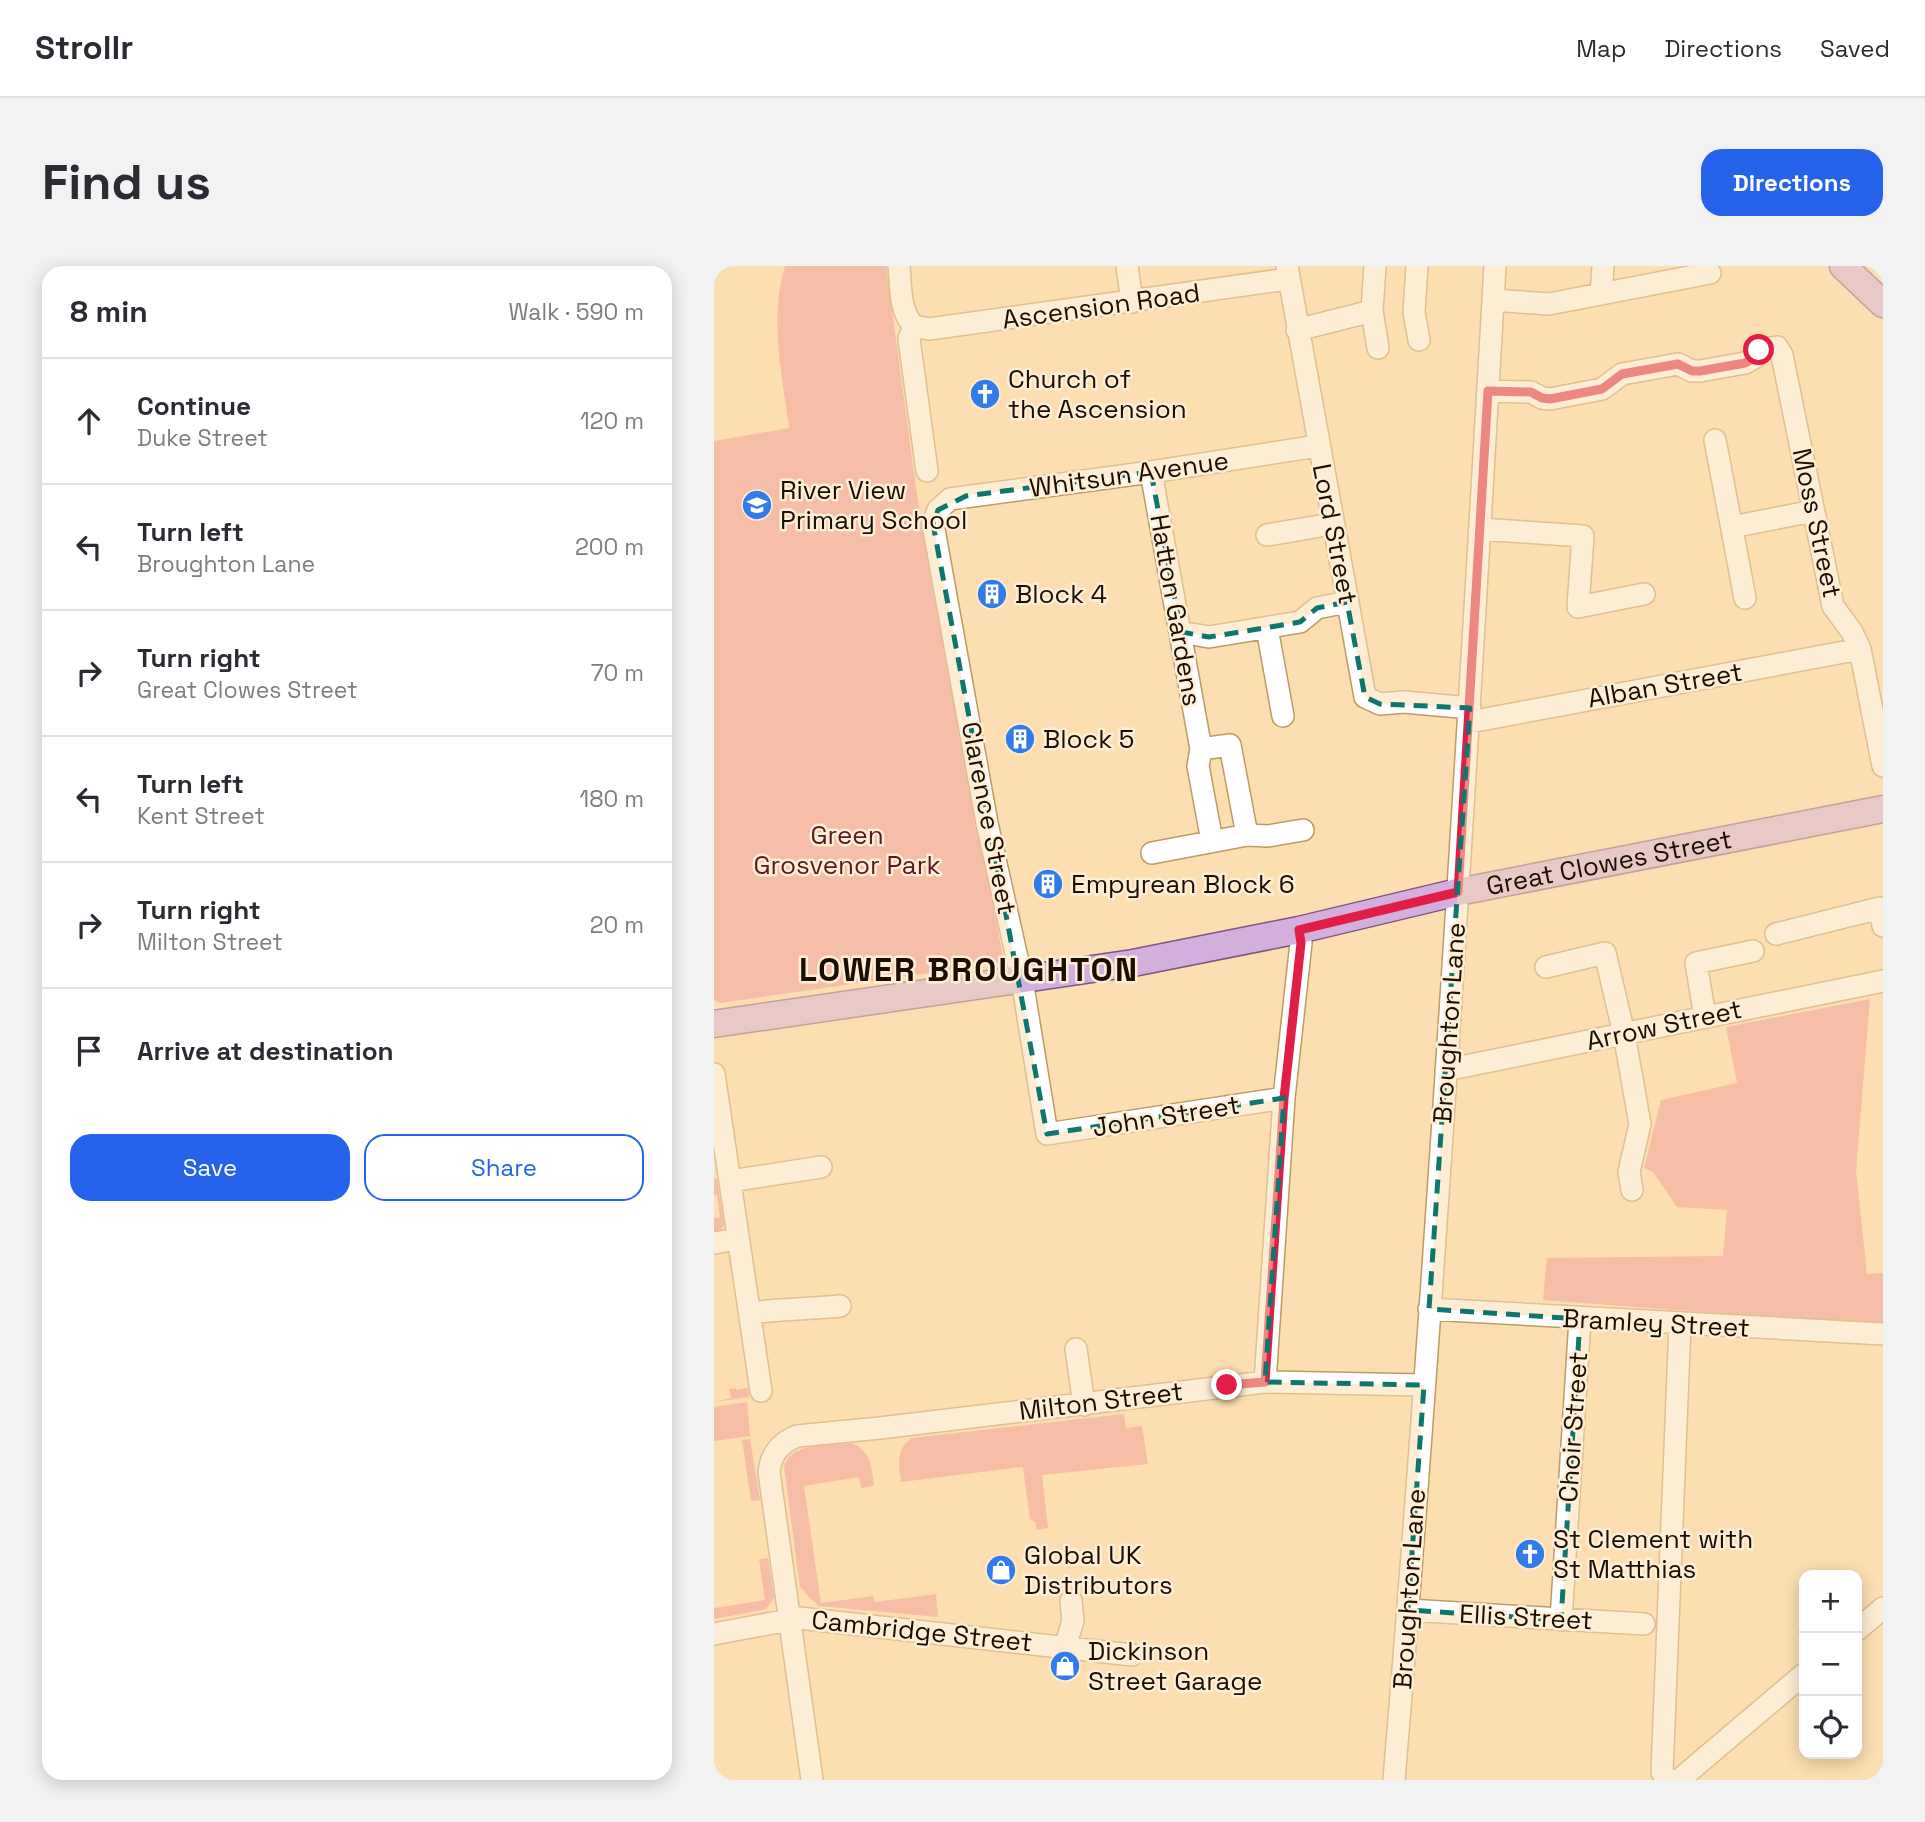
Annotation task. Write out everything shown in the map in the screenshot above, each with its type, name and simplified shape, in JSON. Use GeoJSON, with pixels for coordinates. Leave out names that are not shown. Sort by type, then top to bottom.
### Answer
{"type":"FeatureCollection","features":[{"type":"Feature","properties":{"kind":"main road"},"geometry":{"type":"LineString","coordinates":[[1843,266],[1883,304]]}},
{"type":"Feature","properties":{"kind":"main road","name":"Great Clowes Street"},"geometry":{"type":"LineString","coordinates":[[714,1024],[1133,963],[1299,930],[1458,892],[1883,809]]}},
{"type":"Feature","properties":{"kind":"street"},"geometry":{"type":"LineString","coordinates":[[899,266],[904,309],[907,319],[914,326],[909,339],[927,471]]}},
{"type":"Feature","properties":{"kind":"street"},"geometry":{"type":"LineString","coordinates":[[1127,266],[1132,302]]}},
{"type":"Feature","properties":{"kind":"street"},"geometry":{"type":"LineString","coordinates":[[1375,266],[1372,311],[1378,348]]}},
{"type":"Feature","properties":{"kind":"street"},"geometry":{"type":"LineString","coordinates":[[1417,266],[1414,312],[1419,340]]}},
{"type":"Feature","properties":{"kind":"street","name":"Broughton Lane"},"geometry":{"type":"LineString","coordinates":[[1394,1780],[1470,715],[1495,266]]}},
{"type":"Feature","properties":{"kind":"street"},"geometry":{"type":"LineString","coordinates":[[1601,294],[1604,266]]}},
{"type":"Feature","properties":{"kind":"street"},"geometry":{"type":"LineString","coordinates":[[1493,300],[1549,304],[1710,273],[1702,266]]}},
{"type":"Feature","properties":{"kind":"street","name":"Ascension Road"},"geometry":{"type":"LineString","coordinates":[[914,326],[929,329],[1132,302],[1287,273]]}},
{"type":"Feature","properties":{"kind":"street","name":"Lord Street"},"geometry":{"type":"LineString","coordinates":[[1287,273],[1365,696],[1380,704],[1404,702],[1470,715]]}},
{"type":"Feature","properties":{"kind":"street"},"geometry":{"type":"LineString","coordinates":[[1297,330],[1372,311]]}},
{"type":"Feature","properties":{"kind":"street","name":"Moss Street"},"geometry":{"type":"LineString","coordinates":[[1488,391],[1531,392],[1550,399],[1602,389],[1622,374],[1678,364],[1692,371],[1700,371],[1745,363],[1754,358],[1759,350],[1777,347],[1782,355],[1833,606],[1853,632],[1860,649],[1883,766]]}},
{"type":"Feature","properties":{"kind":"street"},"geometry":{"type":"LineString","coordinates":[[1715,440],[1745,598]]}},
{"type":"Feature","properties":{"kind":"street","name":"Whitsun Avenue"},"geometry":{"type":"LineString","coordinates":[[942,504],[950,499],[966,496],[1151,472],[1318,446]]}},
{"type":"Feature","properties":{"kind":"street","name":"Hatton Gardens"},"geometry":{"type":"LineString","coordinates":[[1151,472],[1201,749],[1198,766],[1212,841]]}},
{"type":"Feature","properties":{"kind":"street","name":"Clarence Street"},"geometry":{"type":"LineString","coordinates":[[942,504],[933,524],[987,823],[1023,980],[1047,1134]]}},
{"type":"Feature","properties":{"kind":"street"},"geometry":{"type":"LineString","coordinates":[[1732,527],[1813,511]]}},
{"type":"Feature","properties":{"kind":"street"},"geometry":{"type":"LineString","coordinates":[[1267,536],[1332,524]]}},
{"type":"Feature","properties":{"kind":"street"},"geometry":{"type":"LineString","coordinates":[[1480,529],[1583,536],[1578,607],[1644,594]]}},
{"type":"Feature","properties":{"kind":"street"},"geometry":{"type":"LineString","coordinates":[[1181,636],[1192,634],[1209,637],[1300,622],[1317,608],[1347,602]]}},
{"type":"Feature","properties":{"kind":"street"},"geometry":{"type":"LineString","coordinates":[[1267,628],[1283,716]]}},
{"type":"Feature","properties":{"kind":"street","name":"Alban Street"},"geometry":{"type":"LineString","coordinates":[[1470,715],[1860,649]]}},
{"type":"Feature","properties":{"kind":"street"},"geometry":{"type":"LineString","coordinates":[[1201,749],[1230,745],[1247,835]]}},
{"type":"Feature","properties":{"kind":"street"},"geometry":{"type":"LineString","coordinates":[[1152,853],[1247,835],[1268,836],[1303,830]]}},
{"type":"Feature","properties":{"kind":"street"},"geometry":{"type":"LineString","coordinates":[[1776,934],[1880,908],[1883,926]]}},
{"type":"Feature","properties":{"kind":"street"},"geometry":{"type":"LineString","coordinates":[[1265,1382],[1284,1098],[1301,943],[1299,930]]}},
{"type":"Feature","properties":{"kind":"street"},"geometry":{"type":"LineString","coordinates":[[1705,1017],[1696,963],[1753,951]]}},
{"type":"Feature","properties":{"kind":"street"},"geometry":{"type":"LineString","coordinates":[[1546,967],[1605,953],[1624,1034],[1640,1124],[1629,1172],[1632,1190]]}},
{"type":"Feature","properties":{"kind":"street","name":"Arrow Street"},"geometry":{"type":"LineString","coordinates":[[1446,1070],[1883,981]]}},
{"type":"Feature","properties":{"kind":"street"},"geometry":{"type":"LineString","coordinates":[[714,1074],[717,1119],[730,1181],[761,1391]]}},
{"type":"Feature","properties":{"kind":"street","name":"John Street"},"geometry":{"type":"LineString","coordinates":[[1047,1134],[1284,1098]]}},
{"type":"Feature","properties":{"kind":"street"},"geometry":{"type":"LineString","coordinates":[[730,1181],[821,1167]]}},
{"type":"Feature","properties":{"kind":"street"},"geometry":{"type":"LineString","coordinates":[[714,1243],[738,1239]]}},
{"type":"Feature","properties":{"kind":"street"},"geometry":{"type":"LineString","coordinates":[[750,1313],[783,1308],[840,1306]]}},
{"type":"Feature","properties":{"kind":"street","name":"Bramley Street"},"geometry":{"type":"LineString","coordinates":[[1429,1309],[1883,1334]]}},
{"type":"Feature","properties":{"kind":"street","name":"Choir Street"},"geometry":{"type":"LineString","coordinates":[[1561,1620],[1580,1319]]}},
{"type":"Feature","properties":{"kind":"street"},"geometry":{"type":"LineString","coordinates":[[1668,1780],[1662,1772],[1680,1324]]}},
{"type":"Feature","properties":{"kind":"street"},"geometry":{"type":"LineString","coordinates":[[1076,1349],[1084,1405]]}},
{"type":"Feature","properties":{"kind":"street","name":"Milton Street"},"geometry":{"type":"LineString","coordinates":[[789,1619],[769,1472],[772,1458],[781,1444],[797,1436],[1084,1405],[1265,1382],[1424,1385]]}},
{"type":"Feature","properties":{"kind":"street"},"geometry":{"type":"LineString","coordinates":[[1065,1647],[1073,1621],[1071,1601]]}},
{"type":"Feature","properties":{"kind":"street"},"geometry":{"type":"LineString","coordinates":[[1862,1626],[1883,1608]]}},
{"type":"Feature","properties":{"kind":"street","name":"Ellis Street"},"geometry":{"type":"LineString","coordinates":[[1408,1610],[1644,1623]]}},
{"type":"Feature","properties":{"kind":"street","name":"Cambridge Street"},"geometry":{"type":"LineString","coordinates":[[714,1634],[799,1618],[1132,1655]]}},
{"type":"Feature","properties":{"kind":"street"},"geometry":{"type":"LineString","coordinates":[[789,1619],[812,1780]]}},
{"type":"Feature","properties":{"kind":"street"},"geometry":{"type":"LineString","coordinates":[[1679,1780],[1799,1678]]}},
{"type":"Feature","properties":{"kind":"highlighted area"},"geometry":{"type":"Polygon","coordinates":[[[1151,472],[1181,632],[1209,637],[1300,622],[1317,608],[1347,602],[1365,697],[1380,704],[1470,708],[1429,1309],[1580,1319],[1561,1620],[1408,1610],[1424,1385],[1265,1382],[1284,1098],[1047,1134],[933,524],[938,510],[966,496],[1151,472]]]}},
{"type":"Feature","properties":{"kind":"green space","name":"Green Grosvenor Park"},"geometry":{"type":"Polygon","coordinates":[[[785,266],[886,266],[931,581],[1004,962],[720,1003],[714,1000],[714,441],[789,428],[777,326],[780,286],[785,266]]]}},
{"type":"Feature","properties":{"kind":"green space"},"geometry":{"type":"Polygon","coordinates":[[[1870,999],[1856,1171],[1867,1274],[1883,1273],[1883,1326],[1543,1300],[1547,1258],[1723,1256],[1727,1210],[1677,1207],[1653,1172],[1644,1168],[1661,1100],[1737,1083],[1726,1027],[1870,999]]]}},
{"type":"Feature","properties":{"kind":"green space"},"geometry":{"type":"Polygon","coordinates":[[[714,1179],[717,1179],[724,1225],[720,1231],[714,1232],[714,1218],[720,1217],[717,1195],[714,1195],[714,1179]]]}},
{"type":"Feature","properties":{"kind":"green space"},"geometry":{"type":"Polygon","coordinates":[[[748,1388],[749,1397],[714,1402],[731,1398],[729,1389],[748,1388]]]}},
{"type":"Feature","properties":{"kind":"green space"},"geometry":{"type":"Polygon","coordinates":[[[747,1402],[750,1436],[714,1441],[714,1407],[747,1402]]]}},
{"type":"Feature","properties":{"kind":"green space"},"geometry":{"type":"Polygon","coordinates":[[[1124,1414],[1126,1428],[1142,1426],[1148,1464],[1042,1475],[1048,1528],[1037,1530],[1035,1522],[1030,1519],[1023,1467],[901,1482],[901,1452],[912,1438],[1124,1414]]]}},
{"type":"Feature","properties":{"kind":"green space"},"geometry":{"type":"Polygon","coordinates":[[[750,1439],[760,1500],[751,1501],[742,1440],[750,1439]]]}},
{"type":"Feature","properties":{"kind":"green space"},"geometry":{"type":"Polygon","coordinates":[[[851,1443],[867,1455],[874,1486],[861,1488],[859,1477],[804,1486],[821,1603],[873,1596],[875,1602],[936,1594],[938,1617],[819,1606],[800,1587],[784,1466],[795,1452],[803,1449],[851,1443]]]}},
{"type":"Feature","properties":{"kind":"green space"},"geometry":{"type":"Polygon","coordinates":[[[768,1558],[774,1598],[766,1609],[714,1619],[714,1608],[765,1600],[759,1559],[768,1558]]]}},
{"type":"Feature","properties":{"kind":"place","name":"Church of the Ascension"},"geometry":{"type":"Point","coordinates":[985,394]}},
{"type":"Feature","properties":{"kind":"place","name":"River View Primary School"},"geometry":{"type":"Point","coordinates":[757,505]}},
{"type":"Feature","properties":{"kind":"place","name":"Block 4"},"geometry":{"type":"Point","coordinates":[992,594]}},
{"type":"Feature","properties":{"kind":"place","name":"Block 5"},"geometry":{"type":"Point","coordinates":[1020,739]}},
{"type":"Feature","properties":{"kind":"place","name":"Empyrean Block 6"},"geometry":{"type":"Point","coordinates":[1048,884]}},
{"type":"Feature","properties":{"kind":"place","name":"St Clement with St Matthias"},"geometry":{"type":"Point","coordinates":[1530,1554]}},
{"type":"Feature","properties":{"kind":"place","name":"Global UK Distributors"},"geometry":{"type":"Point","coordinates":[1001,1570]}},
{"type":"Feature","properties":{"kind":"place","name":"Dickinson Street Garage"},"geometry":{"type":"Point","coordinates":[1065,1666]}},
{"type":"Feature","properties":{"kind":"district","name":"LOWER BROUGHTON"},"geometry":{"type":"Point","coordinates":[969,970]}},
{"type":"Feature","properties":{"kind":"route"},"geometry":{"type":"LineString","coordinates":[[1227,1385],[1265,1382],[1284,1098],[1301,943],[1299,930],[1458,892],[1488,391],[1531,392],[1550,399],[1602,389],[1622,374],[1678,364],[1692,371],[1700,371],[1745,363],[1754,358],[1759,350]]}}]}
